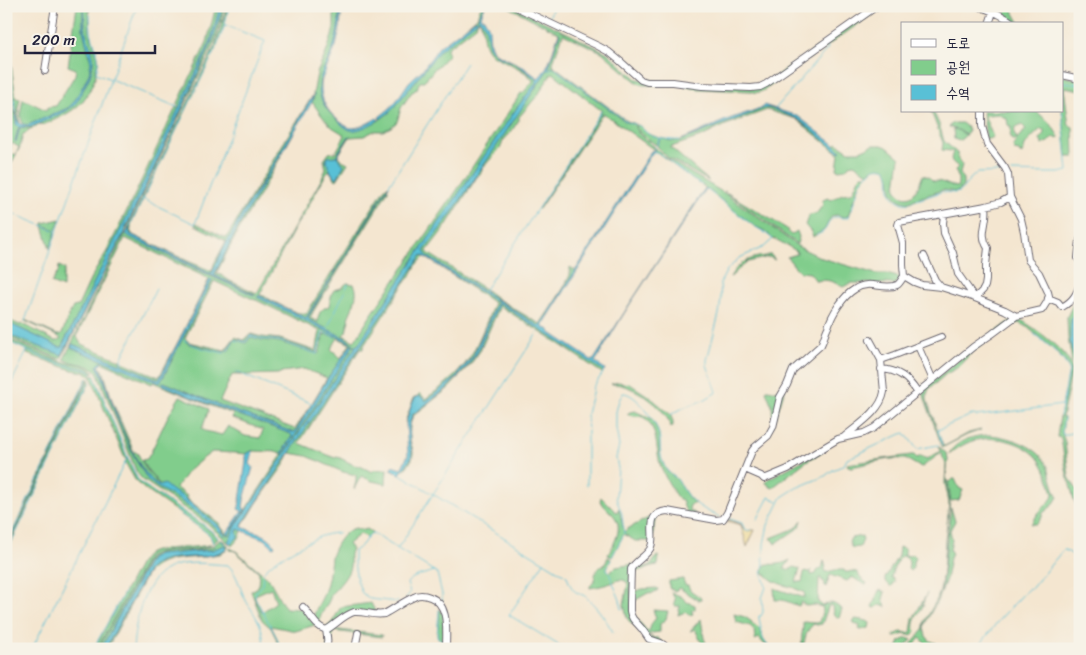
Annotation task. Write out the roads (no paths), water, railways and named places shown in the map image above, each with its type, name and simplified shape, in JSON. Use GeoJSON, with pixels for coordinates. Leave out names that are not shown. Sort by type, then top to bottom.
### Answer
{"type":"FeatureCollection","features":[{"type":"Feature","properties":{"kind":"street"},"geometry":{"type":"LineString","coordinates":[[45,72],[55,6]]}},
{"type":"Feature","properties":{"kind":"street"},"geometry":{"type":"LineString","coordinates":[[514,6],[609,52],[641,80],[647,82],[751,88],[766,84],[877,6]]}},
{"type":"Feature","properties":{"kind":"street"},"geometry":{"type":"LineString","coordinates":[[978,6],[1012,22]]}},
{"type":"Feature","properties":{"kind":"street"},"geometry":{"type":"LineString","coordinates":[[990,22],[993,12]]}},
{"type":"Feature","properties":{"kind":"street"},"geometry":{"type":"LineString","coordinates":[[1064,75],[1080,79]]}},
{"type":"Feature","properties":{"kind":"street"},"geometry":{"type":"LineString","coordinates":[[745,469],[764,479],[788,469],[838,439],[864,433],[874,428],[972,347],[1016,316],[1042,310],[1048,298],[1048,292],[1039,273],[1028,260],[1021,219],[1010,197],[1008,174],[987,144],[982,126],[982,112]]}},
{"type":"Feature","properties":{"kind":"street"},"geometry":{"type":"LineString","coordinates":[[666,649],[661,643],[649,639],[633,619],[630,611],[632,569],[651,548],[653,543],[653,520],[658,514],[667,511],[716,520],[723,519],[752,451],[768,436],[773,427],[780,397],[788,385],[793,370],[824,341],[830,321],[841,302],[860,286],[872,284],[892,286],[898,284],[904,276],[904,243],[899,229],[899,222],[986,206],[1001,202],[1010,197]]}},
{"type":"Feature","properties":{"kind":"street"},"geometry":{"type":"LineString","coordinates":[[975,298],[983,290],[986,280],[988,248],[984,242],[983,234],[987,212],[986,206]]}},
{"type":"Feature","properties":{"kind":"street"},"geometry":{"type":"LineString","coordinates":[[944,215],[944,233],[953,253],[958,274],[975,298]]}},
{"type":"Feature","properties":{"kind":"street"},"geometry":{"type":"LineString","coordinates":[[1080,240],[1078,252],[1080,262]]}},
{"type":"Feature","properties":{"kind":"street"},"geometry":{"type":"LineString","coordinates":[[924,256],[935,280],[941,287]]}},
{"type":"Feature","properties":{"kind":"street"},"geometry":{"type":"LineString","coordinates":[[904,276],[922,285],[941,287],[975,298],[1016,316]]}},
{"type":"Feature","properties":{"kind":"street"},"geometry":{"type":"LineString","coordinates":[[1048,298],[1058,302],[1062,307],[1073,299],[1080,283]]}},
{"type":"Feature","properties":{"kind":"street"},"geometry":{"type":"LineString","coordinates":[[881,360],[941,337]]}},
{"type":"Feature","properties":{"kind":"street"},"geometry":{"type":"LineString","coordinates":[[842,438],[877,409],[882,401],[884,392],[881,360],[870,340]]}},
{"type":"Feature","properties":{"kind":"street"},"geometry":{"type":"LineString","coordinates":[[918,346],[933,380]]}},
{"type":"Feature","properties":{"kind":"street"},"geometry":{"type":"LineString","coordinates":[[881,369],[901,374],[917,392]]}},
{"type":"Feature","properties":{"kind":"street"},"geometry":{"type":"LineString","coordinates":[[326,630],[354,612],[384,614],[412,597],[423,595],[434,598],[443,609],[446,649]]}},
{"type":"Feature","properties":{"kind":"street"},"geometry":{"type":"LineString","coordinates":[[303,607],[316,625],[326,630]]}},
{"type":"Feature","properties":{"kind":"street"},"geometry":{"type":"LineString","coordinates":[[325,649],[327,646],[326,630]]}},
{"type":"Feature","properties":{"kind":"street"},"geometry":{"type":"LineString","coordinates":[[355,649],[358,633]]}},
{"type":"Feature","properties":{"kind":"water"},"geometry":{"type":"Polygon","coordinates":[[[83,6],[85,30],[93,55],[90,76],[74,105],[66,111],[31,127],[20,127],[16,142],[19,127],[16,124],[16,111],[20,124],[28,125],[68,108],[74,102],[89,74],[91,62],[83,30],[83,6]]]}},
{"type":"Feature","properties":{"kind":"water"},"geometry":{"type":"Polygon","coordinates":[[[220,6],[223,6],[212,42],[123,235],[62,355],[6,334],[6,322],[59,347],[63,347],[210,43],[220,6]]]}},
{"type":"Feature","properties":{"kind":"water"},"geometry":{"type":"Polygon","coordinates":[[[340,6],[342,6],[340,28],[336,46],[322,79],[321,92],[328,109],[348,127],[358,127],[377,118],[379,120],[357,130],[350,130],[340,123],[330,112],[323,103],[319,92],[321,76],[336,38],[340,6]]]}},
{"type":"Feature","properties":{"kind":"water"},"geometry":{"type":"Polygon","coordinates":[[[484,6],[481,18],[484,18],[488,25],[490,42],[495,53],[522,66],[538,78],[548,64],[559,33],[559,35],[548,69],[424,251],[427,256],[539,326],[651,151],[654,150],[543,325],[543,328],[548,329],[551,333],[593,361],[626,310],[595,362],[605,369],[604,371],[499,303],[477,353],[465,369],[446,389],[412,415],[409,426],[411,458],[400,474],[391,469],[392,466],[401,469],[408,455],[406,422],[415,398],[420,396],[426,401],[454,379],[473,356],[497,302],[422,255],[242,524],[242,527],[266,536],[275,546],[273,547],[266,540],[238,529],[238,537],[231,544],[228,542],[237,524],[355,346],[358,345],[516,109],[536,83],[536,79],[525,70],[497,56],[490,48],[485,27],[478,18],[484,6]]]}},
{"type":"Feature","properties":{"kind":"water"},"geometry":{"type":"Polygon","coordinates":[[[476,19],[478,20],[440,50],[397,104],[380,119],[379,117],[397,100],[409,82],[423,69],[439,47],[476,19]]]}},
{"type":"Feature","properties":{"kind":"water"},"geometry":{"type":"Polygon","coordinates":[[[314,94],[312,102],[239,225],[214,275],[255,296],[126,234],[129,228],[130,234],[212,273],[247,206],[314,94]]]}},
{"type":"Feature","properties":{"kind":"water"},"geometry":{"type":"Polygon","coordinates":[[[764,105],[799,117],[841,151],[839,152],[798,119],[770,108],[765,108],[681,140],[726,120],[761,108],[764,105]]]}},
{"type":"Feature","properties":{"kind":"water"},"geometry":{"type":"Polygon","coordinates":[[[349,136],[337,157],[344,165],[337,178],[332,174],[326,161],[328,157],[336,156],[349,136]]]}},
{"type":"Feature","properties":{"kind":"water"},"geometry":{"type":"Polygon","coordinates":[[[389,185],[308,317],[309,320],[355,345],[257,297],[260,296],[306,318],[389,185]]]}},
{"type":"Feature","properties":{"kind":"water"},"geometry":{"type":"Polygon","coordinates":[[[705,188],[706,189],[639,289],[705,188]]]}},
{"type":"Feature","properties":{"kind":"water"},"geometry":{"type":"Polygon","coordinates":[[[210,279],[212,280],[160,383],[71,346],[72,344],[159,380],[210,279]]]}},
{"type":"Feature","properties":{"kind":"water"},"geometry":{"type":"Polygon","coordinates":[[[1080,300],[1075,322],[1074,340],[1080,367],[1072,352],[1070,333],[1073,313],[1080,300]]]}},
{"type":"Feature","properties":{"kind":"water"},"geometry":{"type":"Polygon","coordinates":[[[351,345],[353,346],[283,454],[292,436],[291,434],[191,397],[162,384],[163,382],[219,405],[295,432],[351,345]]]}},
{"type":"Feature","properties":{"kind":"water"},"geometry":{"type":"Polygon","coordinates":[[[101,362],[102,364],[99,366],[117,416],[139,464],[159,486],[164,484],[184,497],[218,525],[224,536],[211,523],[148,480],[134,457],[117,418],[97,366],[101,362]]]}},
{"type":"Feature","properties":{"kind":"water"},"geometry":{"type":"Polygon","coordinates":[[[252,451],[250,464],[253,467],[244,500],[243,508],[245,509],[228,536],[227,533],[242,511],[238,509],[246,454],[252,451]]]}},
{"type":"Feature","properties":{"kind":"water"},"geometry":{"type":"Polygon","coordinates":[[[225,545],[227,548],[211,555],[167,559],[158,562],[149,569],[105,649],[101,649],[150,559],[158,555],[212,550],[225,545]]]}},
{"type":"Feature","properties":{"kind":"waterway"},"geometry":{"type":"LineString","coordinates":[[6,34],[9,6]]}},
{"type":"Feature","properties":{"kind":"waterway"},"geometry":{"type":"LineString","coordinates":[[25,321],[137,6]]}},
{"type":"Feature","properties":{"kind":"waterway"},"geometry":{"type":"LineString","coordinates":[[129,228],[216,48],[225,25],[229,6]]}},
{"type":"Feature","properties":{"kind":"waterway"},"geometry":{"type":"LineString","coordinates":[[553,6],[549,19],[559,24]]}},
{"type":"Feature","properties":{"kind":"waterway"},"geometry":{"type":"LineString","coordinates":[[90,15],[91,32],[98,56],[96,73],[177,107]]}},
{"type":"Feature","properties":{"kind":"waterway"},"geometry":{"type":"LineString","coordinates":[[143,199],[195,224],[265,41],[225,25]]}},
{"type":"Feature","properties":{"kind":"waterway"},"geometry":{"type":"LineString","coordinates":[[776,108],[828,48],[827,46]]}},
{"type":"Feature","properties":{"kind":"waterway"},"geometry":{"type":"LineString","coordinates":[[6,55],[16,111]]}},
{"type":"Feature","properties":{"kind":"waterway"},"geometry":{"type":"LineString","coordinates":[[389,185],[466,63]]}},
{"type":"Feature","properties":{"kind":"waterway"},"geometry":{"type":"LineString","coordinates":[[548,69],[553,67],[627,122],[635,124]]}},
{"type":"Feature","properties":{"kind":"waterway"},"geometry":{"type":"LineString","coordinates":[[1064,82],[1080,84]]}},
{"type":"Feature","properties":{"kind":"waterway"},"geometry":{"type":"LineString","coordinates":[[484,291],[601,111]]}},
{"type":"Feature","properties":{"kind":"waterway"},"geometry":{"type":"LineString","coordinates":[[1011,172],[1059,173],[1068,171],[1062,112]]}},
{"type":"Feature","properties":{"kind":"waterway"},"geometry":{"type":"LineString","coordinates":[[638,125],[654,136],[668,140],[680,140]]}},
{"type":"Feature","properties":{"kind":"waterway"},"geometry":{"type":"LineString","coordinates":[[657,145],[660,138]]}},
{"type":"Feature","properties":{"kind":"waterway"},"geometry":{"type":"LineString","coordinates":[[653,152],[657,152],[702,185]]}},
{"type":"Feature","properties":{"kind":"waterway"},"geometry":{"type":"LineString","coordinates":[[817,235],[824,231],[833,218],[849,217],[861,182],[875,168],[886,169],[889,175],[891,193],[903,203],[908,204],[942,192]]}},
{"type":"Feature","properties":{"kind":"waterway"},"geometry":{"type":"LineString","coordinates":[[944,192],[960,192],[977,173],[1004,172]]}},
{"type":"Feature","properties":{"kind":"waterway"},"geometry":{"type":"LineString","coordinates":[[670,415],[717,392],[707,360],[719,314],[721,299],[720,283],[727,270],[739,258],[764,247],[773,239],[706,189]]}},
{"type":"Feature","properties":{"kind":"waterway"},"geometry":{"type":"LineString","coordinates":[[6,211],[56,231]]}},
{"type":"Feature","properties":{"kind":"waterway"},"geometry":{"type":"LineString","coordinates":[[327,329],[348,284]]}},
{"type":"Feature","properties":{"kind":"waterway"},"geometry":{"type":"LineString","coordinates":[[121,364],[121,359],[156,289]]}},
{"type":"Feature","properties":{"kind":"waterway"},"geometry":{"type":"LineString","coordinates":[[184,340],[199,347],[224,353],[234,340],[246,342],[250,336],[279,341],[317,354],[323,332],[335,337]]}},
{"type":"Feature","properties":{"kind":"waterway"},"geometry":{"type":"LineString","coordinates":[[398,548],[538,332]]}},
{"type":"Feature","properties":{"kind":"waterway"},"geometry":{"type":"LineString","coordinates":[[1034,334],[1058,355],[1069,370],[1060,416]]}},
{"type":"Feature","properties":{"kind":"waterway"},"geometry":{"type":"LineString","coordinates":[[6,341],[48,359],[86,369],[92,373]]}},
{"type":"Feature","properties":{"kind":"waterway"},"geometry":{"type":"LineString","coordinates":[[6,394],[27,351]]}},
{"type":"Feature","properties":{"kind":"waterway"},"geometry":{"type":"LineString","coordinates":[[587,485],[587,414],[593,387],[603,373],[603,370]]}},
{"type":"Feature","properties":{"kind":"waterway"},"geometry":{"type":"LineString","coordinates":[[236,372],[313,404]]}},
{"type":"Feature","properties":{"kind":"waterway"},"geometry":{"type":"LineString","coordinates":[[94,376],[138,480],[154,493],[204,525],[218,538]]}},
{"type":"Feature","properties":{"kind":"waterway"},"geometry":{"type":"LineString","coordinates":[[6,545],[87,378]]}},
{"type":"Feature","properties":{"kind":"waterway"},"geometry":{"type":"LineString","coordinates":[[6,554],[89,383]]}},
{"type":"Feature","properties":{"kind":"waterway"},"geometry":{"type":"LineString","coordinates":[[612,557],[624,534],[622,514],[616,498],[618,468],[616,458],[619,446],[616,412],[623,393],[634,397],[653,420],[659,436],[663,464],[667,471],[677,479],[694,502],[720,517]]}},
{"type":"Feature","properties":{"kind":"waterway"},"geometry":{"type":"LineString","coordinates":[[942,445],[938,430],[969,416],[1062,405]]}},
{"type":"Feature","properties":{"kind":"waterway"},"geometry":{"type":"LineString","coordinates":[[1064,418],[1063,435],[1080,431]]}},
{"type":"Feature","properties":{"kind":"waterway"},"geometry":{"type":"LineString","coordinates":[[769,649],[763,639],[759,618],[763,612],[762,598],[766,587],[762,573],[764,544],[768,525],[782,497],[796,488],[825,476],[844,465],[847,459],[901,434],[905,433],[917,449],[938,445]]}},
{"type":"Feature","properties":{"kind":"waterway"},"geometry":{"type":"LineString","coordinates":[[32,649],[128,458]]}},
{"type":"Feature","properties":{"kind":"waterway"},"geometry":{"type":"LineString","coordinates":[[400,474],[567,576],[574,590],[592,603],[602,614],[613,632]]}},
{"type":"Feature","properties":{"kind":"waterway"},"geometry":{"type":"LineString","coordinates":[[757,520],[769,497],[778,501]]}},
{"type":"Feature","properties":{"kind":"waterway"},"geometry":{"type":"LineString","coordinates":[[176,510],[210,535],[213,543]]}},
{"type":"Feature","properties":{"kind":"waterway"},"geometry":{"type":"LineString","coordinates":[[727,518],[742,523],[746,530],[751,530]]}},
{"type":"Feature","properties":{"kind":"waterway"},"geometry":{"type":"LineString","coordinates":[[264,571],[280,558],[312,540],[327,534],[339,533]]}},
{"type":"Feature","properties":{"kind":"waterway"},"geometry":{"type":"LineString","coordinates":[[398,602],[370,599],[362,593],[357,580],[354,551],[372,533],[437,573],[442,601]]}},
{"type":"Feature","properties":{"kind":"waterway"},"geometry":{"type":"LineString","coordinates":[[221,540],[225,545]]}},
{"type":"Feature","properties":{"kind":"waterway"},"geometry":{"type":"LineString","coordinates":[[977,649],[998,621],[1029,588],[1031,589],[1063,550],[1080,559]]}},
{"type":"Feature","properties":{"kind":"waterway"},"geometry":{"type":"LineString","coordinates":[[611,560],[607,568],[622,609]]}},
{"type":"Feature","properties":{"kind":"waterway"},"geometry":{"type":"LineString","coordinates":[[544,562],[509,615],[565,649]]}},
{"type":"Feature","properties":{"kind":"waterway"},"geometry":{"type":"LineString","coordinates":[[133,649],[139,613],[148,589],[155,579],[163,571],[174,566],[194,563],[228,565],[231,568],[260,626],[264,649]]}},
{"type":"Feature","properties":{"kind":"waterway"},"geometry":{"type":"LineString","coordinates":[[406,598],[410,593],[407,583],[409,580],[434,571]]}},
{"type":"Feature","properties":{"kind":"waterway"},"geometry":{"type":"LineString","coordinates":[[263,574],[261,586],[256,591],[255,597],[277,638],[280,649]]}},
{"type":"Feature","properties":{"kind":"waterway"},"geometry":{"type":"LineString","coordinates":[[93,649],[125,591]]}},
{"type":"Feature","properties":{"kind":"waterway"},"geometry":{"type":"LineString","coordinates":[[439,610],[437,637],[443,643]]}}]}
